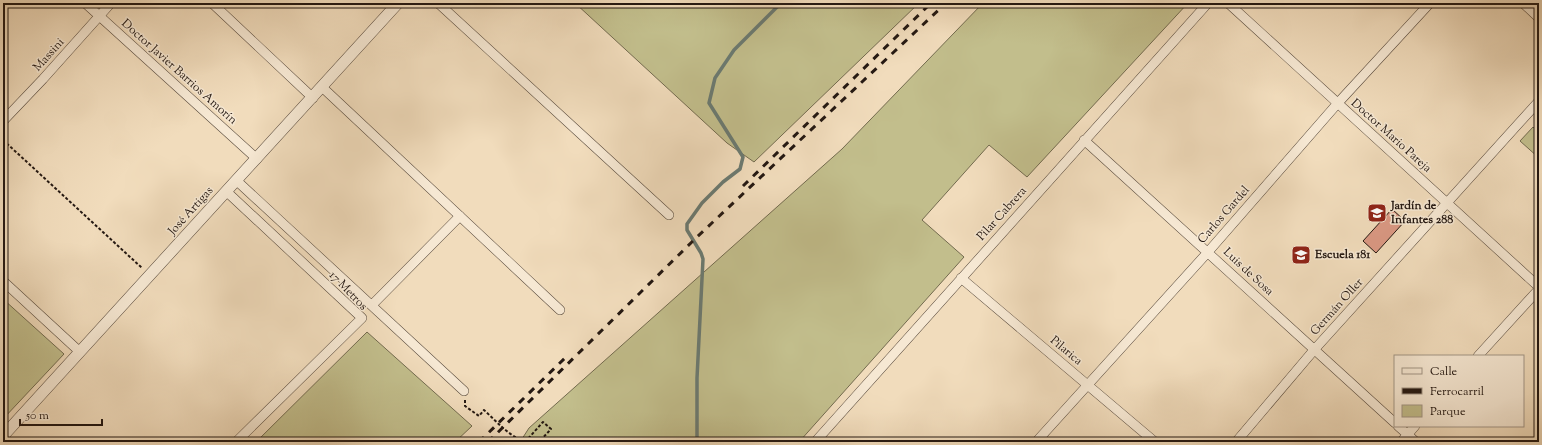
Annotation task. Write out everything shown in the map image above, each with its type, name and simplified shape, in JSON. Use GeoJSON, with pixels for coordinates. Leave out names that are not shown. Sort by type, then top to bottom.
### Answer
{"type":"FeatureCollection","features":[{"type":"Feature","properties":{"kind":"street","name":"Doctor Javier Barrios Amorín"},"geometry":{"type":"LineString","coordinates":[[85,3],[257,159]]}},
{"type":"Feature","properties":{"kind":"street","name":"Massini"},"geometry":{"type":"LineString","coordinates":[[3,121],[111,3]]}},
{"type":"Feature","properties":{"kind":"street"},"geometry":{"type":"LineString","coordinates":[[212,3],[313,98]]}},
{"type":"Feature","properties":{"kind":"street","name":"José Artigas"},"geometry":{"type":"LineString","coordinates":[[3,436],[313,98],[398,3]]}},
{"type":"Feature","properties":{"kind":"street"},"geometry":{"type":"LineString","coordinates":[[438,3],[669,215]]}},
{"type":"Feature","properties":{"kind":"street","name":"Pilar Cabrera"},"geometry":{"type":"LineString","coordinates":[[815,442],[1208,3]]}},
{"type":"Feature","properties":{"kind":"street","name":"Doctor Mario Pareja"},"geometry":{"type":"LineString","coordinates":[[1228,3],[1539,288]]}},
{"type":"Feature","properties":{"kind":"street","name":"Carlos Gardel"},"geometry":{"type":"LineString","coordinates":[[1036,442],[1208,252],[1337,104],[1430,3]]}},
{"type":"Feature","properties":{"kind":"street"},"geometry":{"type":"LineString","coordinates":[[1523,3],[1539,18]]}},
{"type":"Feature","properties":{"kind":"street"},"geometry":{"type":"LineString","coordinates":[[322,87],[560,310]]}},
{"type":"Feature","properties":{"kind":"street","name":"Germán Oller"},"geometry":{"type":"LineString","coordinates":[[1236,442],[1314,350],[1539,101]]}},
{"type":"Feature","properties":{"kind":"street","name":"Luis de Sosa"},"geometry":{"type":"LineString","coordinates":[[1084,140],[1394,422]]}},
{"type":"Feature","properties":{"kind":"street"},"geometry":{"type":"LineString","coordinates":[[237,181],[464,391]]}},
{"type":"Feature","properties":{"kind":"street","name":"17 Metros"},"geometry":{"type":"LineString","coordinates":[[227,192],[362,318],[236,442]]}},
{"type":"Feature","properties":{"kind":"street"},"geometry":{"type":"LineString","coordinates":[[372,305],[460,216]]}},
{"type":"Feature","properties":{"kind":"street","name":"Pilarica"},"geometry":{"type":"LineString","coordinates":[[961,278],[1155,442]]}},
{"type":"Feature","properties":{"kind":"street"},"geometry":{"type":"LineString","coordinates":[[3,281],[80,352]]}},
{"type":"Feature","properties":{"kind":"street"},"geometry":{"type":"LineString","coordinates":[[1479,355],[1539,288]]}},
{"type":"Feature","properties":{"kind":"street"},"geometry":{"type":"LineString","coordinates":[[1399,427],[1416,442]]}},
{"type":"Feature","properties":{"kind":"street"},"geometry":{"type":"LineString","coordinates":[[1401,442],[1414,427]]}},
{"type":"Feature","properties":{"kind":"path"},"geometry":{"type":"LineString","coordinates":[[3,140],[150,276]]}},
{"type":"Feature","properties":{"kind":"path"},"geometry":{"type":"LineString","coordinates":[[464,391],[465,406],[479,416],[484,410],[503,428],[516,438],[525,442],[543,422],[551,429],[539,442]]}},
{"type":"Feature","properties":{"kind":"green space"},"geometry":{"type":"Polygon","coordinates":[[[575,3],[919,3],[754,162],[727,143],[575,3]]]}},
{"type":"Feature","properties":{"kind":"green space"},"geometry":{"type":"Polygon","coordinates":[[[983,3],[1188,3],[1027,177],[989,145],[922,220],[964,257],[799,442],[520,442],[529,428],[842,149],[983,3]]]}},
{"type":"Feature","properties":{"kind":"green space"},"geometry":{"type":"Polygon","coordinates":[[[1533,127],[1539,133],[1539,158],[1520,141],[1533,127]]]}},
{"type":"Feature","properties":{"kind":"green space"},"geometry":{"type":"Polygon","coordinates":[[[3,299],[64,354],[3,419],[3,299]]]}},
{"type":"Feature","properties":{"kind":"green space"},"geometry":{"type":"Polygon","coordinates":[[[367,332],[472,426],[455,442],[256,442],[367,332]]]}},
{"type":"Feature","properties":{"kind":"building"},"geometry":{"type":"Polygon","coordinates":[[[1392,209],[1405,221],[1376,253],[1363,241],[1392,209]]]}},
{"type":"Feature","properties":{"kind":"waterway"},"geometry":{"type":"LineString","coordinates":[[697,442],[697,378],[703,259],[687,230],[687,224],[702,203],[723,182],[740,169],[743,157],[709,103],[715,78],[734,50],[781,3]]}},
{"type":"Feature","properties":{"kind":"railway"},"geometry":{"type":"LineString","coordinates":[[743,186],[931,3]]}},
{"type":"Feature","properties":{"kind":"railway"},"geometry":{"type":"LineString","coordinates":[[488,442],[697,237],[946,3]]}},
{"type":"Feature","properties":{"kind":"railway"},"geometry":{"type":"LineString","coordinates":[[479,442],[568,355]]}},
{"type":"Feature","properties":{"kind":"place","name":"Jardín de Infantes 288"},"geometry":{"type":"Point","coordinates":[1377,213]}},
{"type":"Feature","properties":{"kind":"place","name":"Escuela 181"},"geometry":{"type":"Point","coordinates":[1301,255]}}]}
